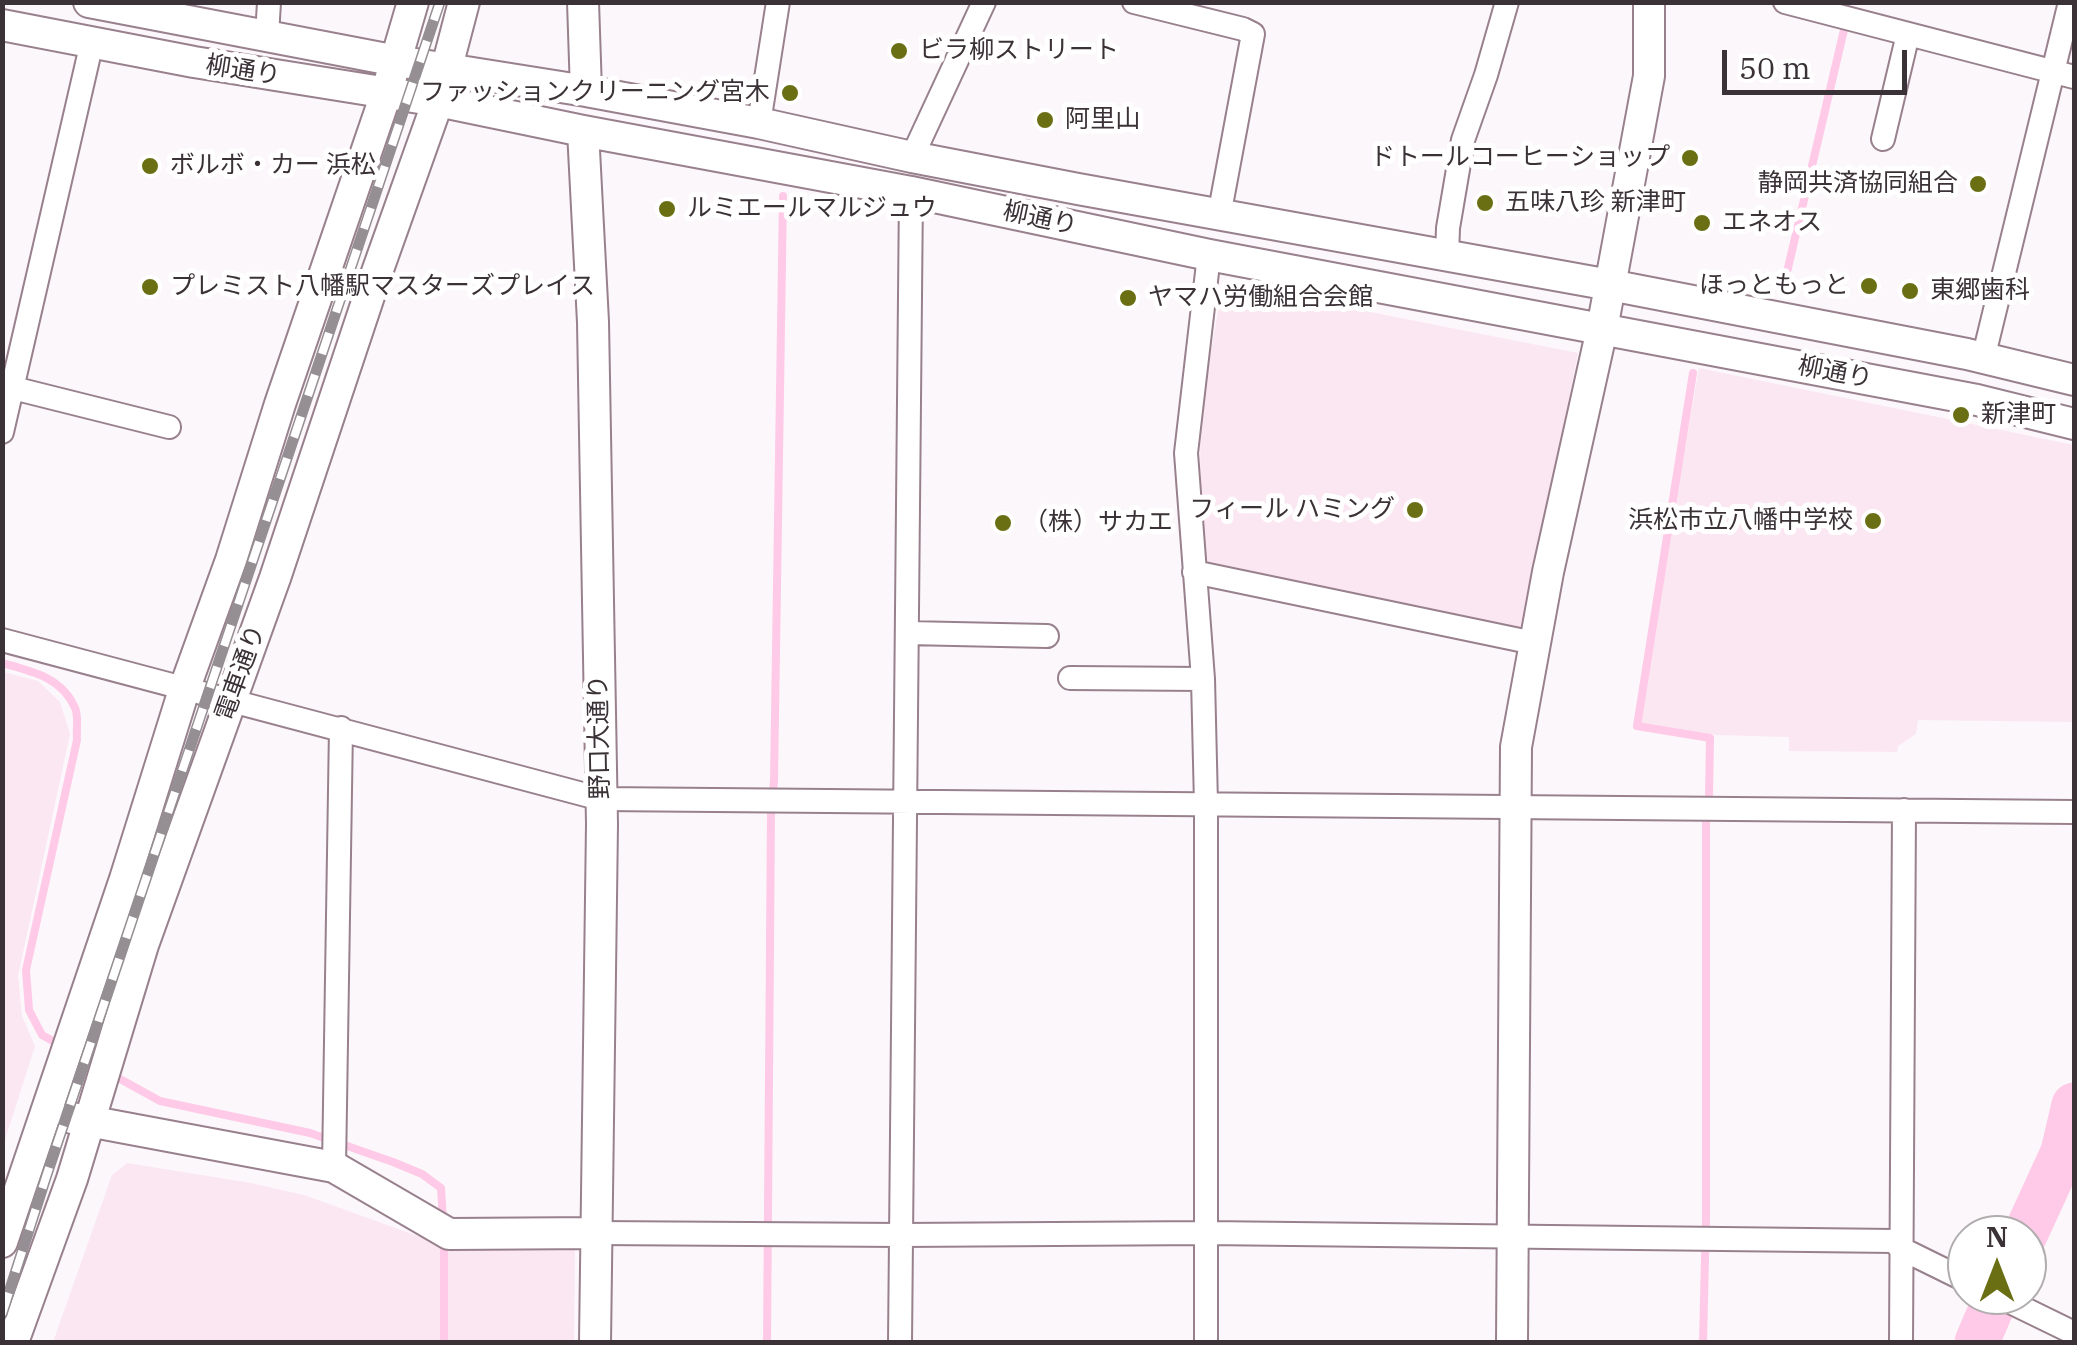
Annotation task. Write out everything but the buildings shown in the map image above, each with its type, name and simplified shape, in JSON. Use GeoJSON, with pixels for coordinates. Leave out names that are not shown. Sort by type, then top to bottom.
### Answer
{"type":"FeatureCollection","features":[{"type":"Feature","properties":{"kind":"street","name":"柳通り"},"geometry":{"type":"LineString","coordinates":[[88,2],[759,123],[912,157],[1219,216],[1610,285],[1983,358],[2074,380]]}},
{"type":"Feature","properties":{"kind":"street"},"geometry":{"type":"LineString","coordinates":[[267,36],[269,2]]}},
{"type":"Feature","properties":{"kind":"street","name":"電車通り"},"geometry":{"type":"LineString","coordinates":[[2,1242],[386,94],[413,2]]}},
{"type":"Feature","properties":{"kind":"street","name":"電車通り"},"geometry":{"type":"LineString","coordinates":[[14,1342],[72,1179],[143,945],[276,578],[376,274],[438,101],[464,2]]}},
{"type":"Feature","properties":{"kind":"street"},"geometry":{"type":"LineString","coordinates":[[583,2],[586,91]]}},
{"type":"Feature","properties":{"kind":"street"},"geometry":{"type":"LineString","coordinates":[[759,123],[778,2]]}},
{"type":"Feature","properties":{"kind":"street"},"geometry":{"type":"LineString","coordinates":[[912,157],[984,2]]}},
{"type":"Feature","properties":{"kind":"street"},"geometry":{"type":"LineString","coordinates":[[1134,2],[1254,34],[1219,216]]}},
{"type":"Feature","properties":{"kind":"street"},"geometry":{"type":"LineString","coordinates":[[1447,256],[1463,140],[1507,2]]}},
{"type":"Feature","properties":{"kind":"street"},"geometry":{"type":"LineString","coordinates":[[1512,1342],[1516,747],[1562,503],[1602,330],[1649,76],[1650,2]]}},
{"type":"Feature","properties":{"kind":"street"},"geometry":{"type":"LineString","coordinates":[[1983,358],[2064,75],[2070,2]]}},
{"type":"Feature","properties":{"kind":"street"},"geometry":{"type":"LineString","coordinates":[[1793,4],[2064,75]]}},
{"type":"Feature","properties":{"kind":"street","name":"柳通り"},"geometry":{"type":"LineString","coordinates":[[2,25],[194,62],[438,101],[911,192],[1209,255],[1977,400],[2074,424]]}},
{"type":"Feature","properties":{"kind":"street"},"geometry":{"type":"LineString","coordinates":[[1883,139],[1908,34]]}},
{"type":"Feature","properties":{"kind":"street"},"geometry":{"type":"LineString","coordinates":[[2,432],[92,42]]}},
{"type":"Feature","properties":{"kind":"street","name":"野口大通り"},"geometry":{"type":"LineString","coordinates":[[584,131],[592,322],[601,799],[595,1342]]}},
{"type":"Feature","properties":{"kind":"street"},"geometry":{"type":"LineString","coordinates":[[900,1342],[911,192]]}},
{"type":"Feature","properties":{"kind":"street"},"geometry":{"type":"LineString","coordinates":[[1206,1342],[1206,804],[1203,678],[1186,453],[1209,255]]}},
{"type":"Feature","properties":{"kind":"street"},"geometry":{"type":"LineString","coordinates":[[12,388],[169,426]]}},
{"type":"Feature","properties":{"kind":"street"},"geometry":{"type":"LineString","coordinates":[[1194,572],[1534,643]]}},
{"type":"Feature","properties":{"kind":"street"},"geometry":{"type":"LineString","coordinates":[[908,633],[1047,636]]}},
{"type":"Feature","properties":{"kind":"street"},"geometry":{"type":"LineString","coordinates":[[2,640],[601,799],[2074,812]]}},
{"type":"Feature","properties":{"kind":"street"},"geometry":{"type":"LineString","coordinates":[[1070,678],[1203,678]]}},
{"type":"Feature","properties":{"kind":"street"},"geometry":{"type":"LineString","coordinates":[[334,1167],[341,728]]}},
{"type":"Feature","properties":{"kind":"street"},"geometry":{"type":"LineString","coordinates":[[1901,1342],[1904,810]]}},
{"type":"Feature","properties":{"kind":"street"},"geometry":{"type":"LineString","coordinates":[[46,1111],[334,1167],[450,1234],[1207,1233],[1894,1241],[1900,1248],[1947,1271]]}},
{"type":"Feature","properties":{"kind":"street"},"geometry":{"type":"LineString","coordinates":[[2037,1315],[2074,1332]]}},
{"type":"Feature","properties":{"kind":"shaded area"},"geometry":{"type":"Polygon","coordinates":[[[1223,283],[1578,353],[1523,629],[1201,565],[1200,415],[1223,283]]]}},
{"type":"Feature","properties":{"kind":"shaded area","name":"浜松市立八幡中学校"},"geometry":{"type":"Polygon","coordinates":[[[1699,368],[2074,445],[2074,722],[1918,720],[1916,734],[1898,746],[1897,752],[1789,751],[1789,737],[1716,735],[1641,724],[1699,368]]]}},
{"type":"Feature","properties":{"kind":"shaded area"},"geometry":{"type":"Polygon","coordinates":[[[3,672],[38,681],[60,702],[70,734],[18,976],[22,1016],[35,1046],[3,1146],[3,672]]]}},
{"type":"Feature","properties":{"kind":"shaded area"},"geometry":{"type":"Polygon","coordinates":[[[127,1163],[304,1195],[440,1244],[575,1248],[574,1342],[53,1342],[112,1175],[127,1163]]]}},
{"type":"Feature","properties":{"kind":"waterway"},"geometry":{"type":"LineString","coordinates":[[1783,289],[1844,30]]}},
{"type":"Feature","properties":{"kind":"waterway"},"geometry":{"type":"LineString","coordinates":[[767,1342],[771,813],[783,196]]}},
{"type":"Feature","properties":{"kind":"waterway"},"geometry":{"type":"LineString","coordinates":[[1693,373],[1637,726],[1710,738],[1709,794]]}},
{"type":"Feature","properties":{"kind":"waterway"},"geometry":{"type":"LineString","coordinates":[[2,663],[54,682],[69,697],[77,715],[77,740],[26,970],[29,1010],[42,1035],[60,1045]]}},
{"type":"Feature","properties":{"kind":"waterway"},"geometry":{"type":"LineString","coordinates":[[1703,1342],[1706,822]]}},
{"type":"Feature","properties":{"kind":"waterway"},"geometry":{"type":"LineString","coordinates":[[72,1052],[99,1067]]}},
{"type":"Feature","properties":{"kind":"waterway"},"geometry":{"type":"LineString","coordinates":[[111,1074],[160,1101],[310,1133],[422,1174],[441,1188],[443,1221]]}},
{"type":"Feature","properties":{"kind":"waterway"},"geometry":{"type":"LineString","coordinates":[[2034,1215],[2063,1152],[2074,1105]]}},
{"type":"Feature","properties":{"kind":"waterway"},"geometry":{"type":"LineString","coordinates":[[444,1240],[444,1342]]}},
{"type":"Feature","properties":{"kind":"waterway"},"geometry":{"type":"LineString","coordinates":[[1977,1342],[1988,1315]]}},
{"type":"Feature","properties":{"kind":"railway"},"geometry":{"type":"LineString","coordinates":[[2,1314],[440,2]]}},
{"type":"Feature","properties":{"kind":"place","name":"ビラ柳ストリート"},"geometry":{"type":"Point","coordinates":[899,51]}},
{"type":"Feature","properties":{"kind":"place","name":"ファッションクリーニング宮木"},"geometry":{"type":"Point","coordinates":[790,93]}},
{"type":"Feature","properties":{"kind":"place","name":"阿里山"},"geometry":{"type":"Point","coordinates":[1045,120]}},
{"type":"Feature","properties":{"kind":"place","name":"ドトールコーヒーショップ"},"geometry":{"type":"Point","coordinates":[1690,158]}},
{"type":"Feature","properties":{"kind":"place","name":"ボルボ・カー 浜松"},"geometry":{"type":"Point","coordinates":[150,166]}},
{"type":"Feature","properties":{"kind":"place","name":"静岡共済協同組合"},"geometry":{"type":"Point","coordinates":[1978,184]}},
{"type":"Feature","properties":{"kind":"place","name":"五味八珍 新津町"},"geometry":{"type":"Point","coordinates":[1485,203]}},
{"type":"Feature","properties":{"kind":"place","name":"ルミエールマルジュウ"},"geometry":{"type":"Point","coordinates":[667,209]}},
{"type":"Feature","properties":{"kind":"place","name":"エネオス"},"geometry":{"type":"Point","coordinates":[1702,223]}},
{"type":"Feature","properties":{"kind":"place","name":"ほっともっと"},"geometry":{"type":"Point","coordinates":[1869,286]}},
{"type":"Feature","properties":{"kind":"place","name":"プレミスト八幡駅マスターズプレイス"},"geometry":{"type":"Point","coordinates":[150,287]}},
{"type":"Feature","properties":{"kind":"place","name":"東郷歯科"},"geometry":{"type":"Point","coordinates":[1910,291]}},
{"type":"Feature","properties":{"kind":"place","name":"ヤマハ労働組合会館"},"geometry":{"type":"Point","coordinates":[1128,298]}},
{"type":"Feature","properties":{"kind":"place","name":"新津町"},"geometry":{"type":"Point","coordinates":[1961,415]}},
{"type":"Feature","properties":{"kind":"place","name":"フィール ハミング"},"geometry":{"type":"Point","coordinates":[1415,510]}},
{"type":"Feature","properties":{"kind":"place","name":"浜松市立八幡中学校"},"geometry":{"type":"Point","coordinates":[1873,521]}},
{"type":"Feature","properties":{"kind":"place","name":"（株）サカエ"},"geometry":{"type":"Point","coordinates":[1003,523]}}]}
